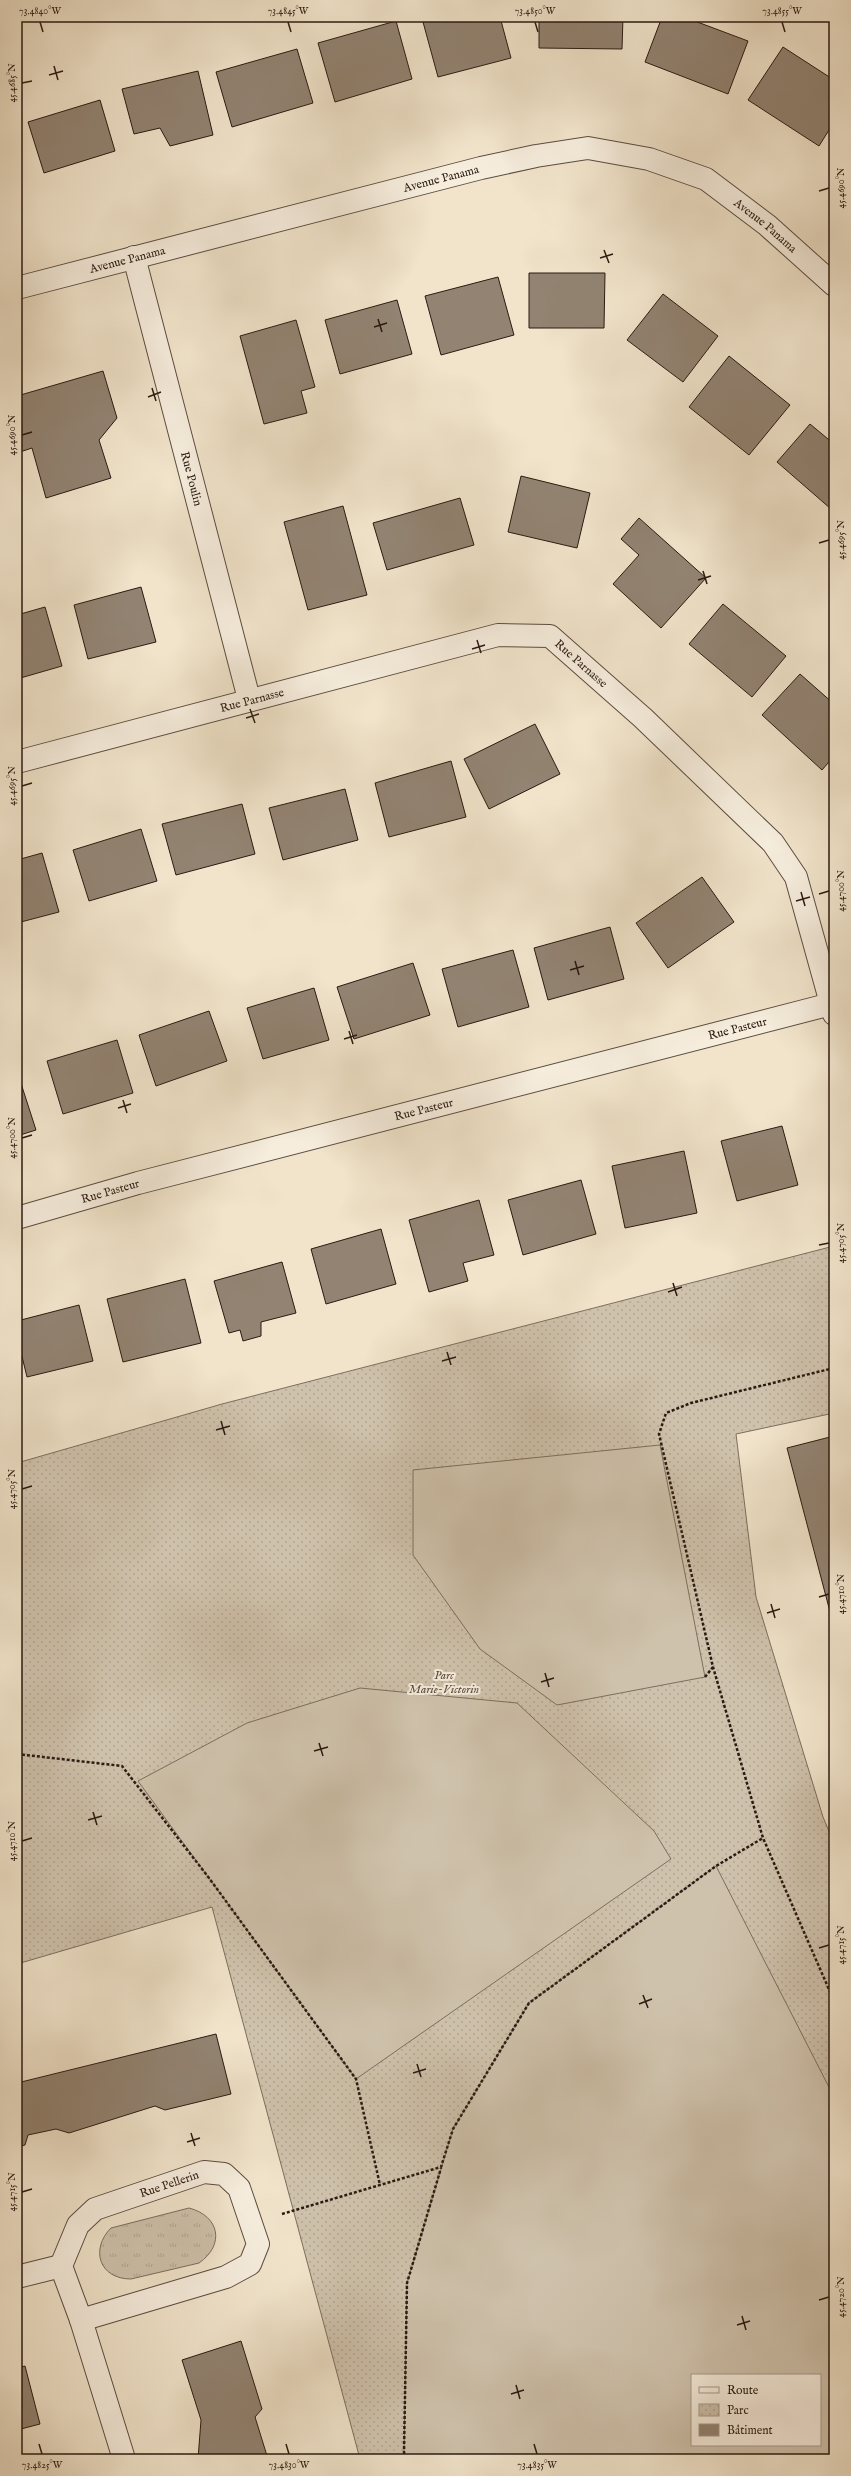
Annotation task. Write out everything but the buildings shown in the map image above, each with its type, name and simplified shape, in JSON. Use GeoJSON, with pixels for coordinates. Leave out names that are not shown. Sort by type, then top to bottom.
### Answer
{"type":"FeatureCollection","features":[{"type":"Feature","properties":{"kind":"street","name":"Avenue Panama"},"geometry":{"type":"LineString","coordinates":[[17,288],[481,168],[536,156],[588,148],[648,159],[706,179],[768,225],[834,285]]}},
{"type":"Feature","properties":{"kind":"street","name":"Rue Poulin"},"geometry":{"type":"LineString","coordinates":[[134,257],[249,699]]}},
{"type":"Feature","properties":{"kind":"street","name":"Rue Parnasse"},"geometry":{"type":"LineString","coordinates":[[17,762],[249,699],[498,635],[550,636],[643,718],[773,843],[796,877],[833,1009]]}},
{"type":"Feature","properties":{"kind":"street","name":"Rue Pasteur"},"geometry":{"type":"LineString","coordinates":[[17,1218],[138,1183],[833,1009]]}},
{"type":"Feature","properties":{"kind":"street","name":"Rue Pellerin"},"geometry":{"type":"LineString","coordinates":[[61,2266],[78,2225],[95,2208],[204,2172],[224,2174],[239,2188],[258,2244],[250,2264],[226,2278],[81,2320]]}},
{"type":"Feature","properties":{"kind":"street"},"geometry":{"type":"LineString","coordinates":[[17,2277],[61,2266],[81,2320],[124,2459]]}},
{"type":"Feature","properties":{"kind":"path"},"geometry":{"type":"LineString","coordinates":[[834,1368],[691,1403],[666,1413],[659,1434],[713,1667],[763,1838],[834,2001]]}},
{"type":"Feature","properties":{"kind":"path"},"geometry":{"type":"LineString","coordinates":[[705,1677],[713,1667]]}},
{"type":"Feature","properties":{"kind":"path"},"geometry":{"type":"LineString","coordinates":[[17,1754],[122,1766],[213,1884],[356,2079],[380,2185]]}},
{"type":"Feature","properties":{"kind":"path"},"geometry":{"type":"LineString","coordinates":[[405,2459],[407,2283],[453,2128],[529,2003],[716,1866],[763,1838]]}},
{"type":"Feature","properties":{"kind":"path"},"geometry":{"type":"LineString","coordinates":[[251,2223],[441,2167]]}},
{"type":"Feature","properties":{"kind":"green space","name":"Parc Marie-Victorin"},"geometry":{"type":"Polygon","coordinates":[[[834,1246],[834,1413],[736,1434],[756,1597],[823,1817],[834,1843],[834,2459],[360,2459],[212,1907],[17,1964],[17,1463],[222,1404],[834,1246]]]}},
{"type":"Feature","properties":{"kind":"green space"},"geometry":{"type":"Polygon","coordinates":[[[660,1445],[705,1677],[557,1705],[480,1649],[413,1555],[413,1470],[660,1445]]]}},
{"type":"Feature","properties":{"kind":"green space"},"geometry":{"type":"Polygon","coordinates":[[[360,1688],[517,1703],[654,1831],[671,1859],[356,2079],[138,1781],[247,1723],[360,1688]]]}},
{"type":"Feature","properties":{"kind":"green space"},"geometry":{"type":"Polygon","coordinates":[[[716,1866],[834,2097],[834,2459],[405,2459],[407,2283],[453,2129],[529,2003],[716,1866]]]}},
{"type":"Feature","properties":{"kind":"green space"},"geometry":{"type":"Polygon","coordinates":[[[189,2208],[207,2217],[213,2224],[215,2232],[213,2248],[199,2263],[131,2279],[120,2278],[111,2274],[105,2268],[101,2261],[101,2245],[111,2228],[189,2208]]]}}]}
